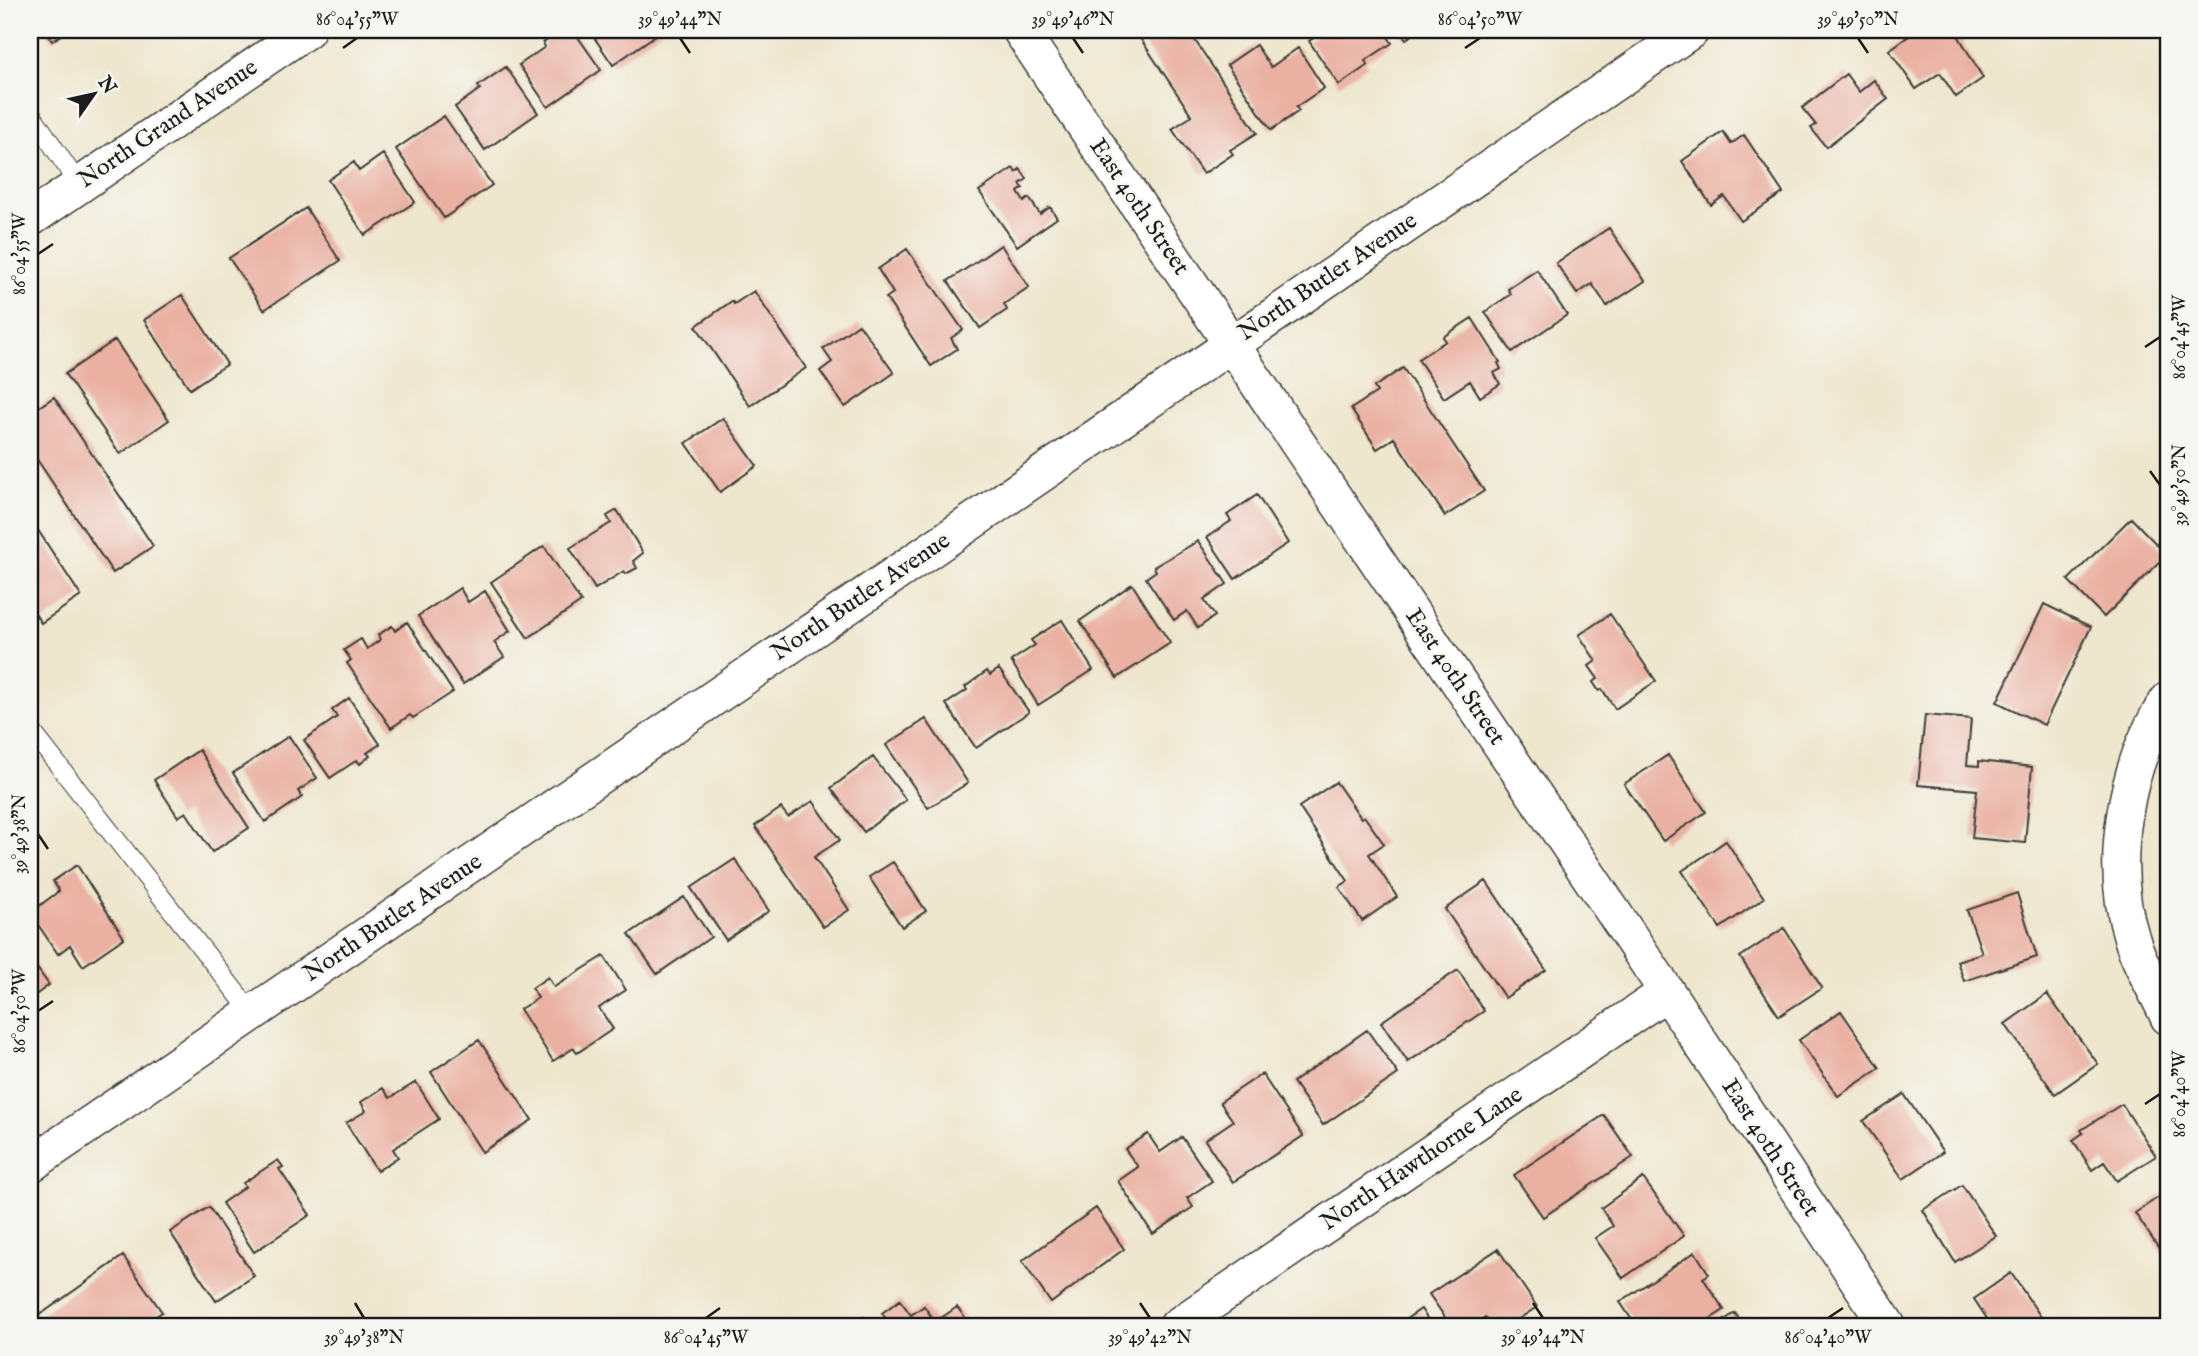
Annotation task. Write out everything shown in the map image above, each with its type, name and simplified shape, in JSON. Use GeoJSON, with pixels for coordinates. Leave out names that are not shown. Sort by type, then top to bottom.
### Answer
{"type":"FeatureCollection","features":[{"type":"Feature","properties":{"kind":"street","name":"North Grand Avenue"},"geometry":{"type":"LineString","coordinates":[[30,219],[307,30]]}},
{"type":"Feature","properties":{"kind":"street","name":"East 40th Street"},"geometry":{"type":"LineString","coordinates":[[1020,30],[1667,992],[1888,1326]]}},
{"type":"Feature","properties":{"kind":"street","name":"North Butler Avenue"},"geometry":{"type":"LineString","coordinates":[[30,1165],[1692,30]]}},
{"type":"Feature","properties":{"kind":"street"},"geometry":{"type":"LineString","coordinates":[[2168,701],[2147,737],[2130,783],[2120,864],[2125,909],[2132,939],[2155,994],[2168,1017]]}},
{"type":"Feature","properties":{"kind":"street","name":"North Hawthorne Lane"},"geometry":{"type":"LineString","coordinates":[[1177,1326],[1667,992]]}},
{"type":"Feature","properties":{"kind":"lane"},"geometry":{"type":"LineString","coordinates":[[30,112],[79,185]]}},
{"type":"Feature","properties":{"kind":"lane"},"geometry":{"type":"LineString","coordinates":[[30,729],[253,1014]]}},
{"type":"Feature","properties":{"kind":"building"},"geometry":{"type":"Polygon","coordinates":[[[45,30],[68,30],[52,41],[45,30]]]}},
{"type":"Feature","properties":{"kind":"building"},"geometry":{"type":"Polygon","coordinates":[[[562,30],[573,30],[601,70],[548,107],[519,65],[545,47],[543,43],[562,30]]]}},
{"type":"Feature","properties":{"kind":"building"},"geometry":{"type":"Polygon","coordinates":[[[589,30],[663,30],[613,65],[589,30]]]}},
{"type":"Feature","properties":{"kind":"building"},"geometry":{"type":"Polygon","coordinates":[[[1188,30],[1257,133],[1230,150],[1233,154],[1203,174],[1172,129],[1192,116],[1136,32],[1188,30]]]}},
{"type":"Feature","properties":{"kind":"building"},"geometry":{"type":"Polygon","coordinates":[[[1326,30],[1383,30],[1392,43],[1365,61],[1368,65],[1339,85],[1309,41],[1326,30]]]}},
{"type":"Feature","properties":{"kind":"building"},"geometry":{"type":"Polygon","coordinates":[[[1399,30],[1421,30],[1406,39],[1399,30]]]}},
{"type":"Feature","properties":{"kind":"building"},"geometry":{"type":"Polygon","coordinates":[[[1915,30],[1955,30],[1983,78],[1956,97],[1940,73],[1916,89],[1889,50],[1915,30]]]}},
{"type":"Feature","properties":{"kind":"building"},"geometry":{"type":"Polygon","coordinates":[[[1256,45],[1271,67],[1298,48],[1324,88],[1296,107],[1299,111],[1271,130],[1227,65],[1256,45]]]}},
{"type":"Feature","properties":{"kind":"building"},"geometry":{"type":"Polygon","coordinates":[[[506,67],[538,113],[485,150],[455,107],[480,89],[478,86],[506,67]]]}},
{"type":"Feature","properties":{"kind":"building"},"geometry":{"type":"Polygon","coordinates":[[[1846,74],[1859,92],[1874,80],[1888,99],[1826,147],[1811,128],[1816,125],[1802,108],[1846,74]]]}},
{"type":"Feature","properties":{"kind":"building"},"geometry":{"type":"Polygon","coordinates":[[[444,116],[492,185],[444,218],[396,149],[444,116]]]}},
{"type":"Feature","properties":{"kind":"building"},"geometry":{"type":"Polygon","coordinates":[[[1723,132],[1731,144],[1744,135],[1783,193],[1741,221],[1724,196],[1711,205],[1682,161],[1723,132]]]}},
{"type":"Feature","properties":{"kind":"building"},"geometry":{"type":"Polygon","coordinates":[[[383,154],[415,202],[365,235],[328,180],[354,162],[359,171],[383,154]]]}},
{"type":"Feature","properties":{"kind":"building"},"geometry":{"type":"Polygon","coordinates":[[[1013,168],[1016,172],[1020,169],[1027,179],[1020,184],[1023,188],[1018,192],[1024,202],[1029,198],[1040,214],[1050,207],[1057,218],[1017,246],[979,191],[1013,168]]]}},
{"type":"Feature","properties":{"kind":"building"},"geometry":{"type":"Polygon","coordinates":[[[306,208],[340,261],[264,310],[229,258],[306,208]]]}},
{"type":"Feature","properties":{"kind":"building"},"geometry":{"type":"Polygon","coordinates":[[[1609,228],[1645,281],[1607,306],[1592,284],[1577,294],[1556,263],[1609,228]]]}},
{"type":"Feature","properties":{"kind":"building"},"geometry":{"type":"Polygon","coordinates":[[[1001,245],[1029,287],[1004,304],[1007,310],[980,328],[948,281],[1001,245]]]}},
{"type":"Feature","properties":{"kind":"building"},"geometry":{"type":"Polygon","coordinates":[[[907,249],[963,330],[951,338],[957,349],[931,366],[886,298],[893,293],[878,269],[907,249]]]}},
{"type":"Feature","properties":{"kind":"building"},"geometry":{"type":"Polygon","coordinates":[[[1537,270],[1567,315],[1512,352],[1485,312],[1511,294],[1508,289],[1537,270]]]}},
{"type":"Feature","properties":{"kind":"building"},"geometry":{"type":"Polygon","coordinates":[[[754,291],[806,368],[750,406],[696,326],[732,301],[734,304],[754,291]]]}},
{"type":"Feature","properties":{"kind":"building"},"geometry":{"type":"Polygon","coordinates":[[[182,295],[227,364],[190,389],[144,320],[182,295]]]}},
{"type":"Feature","properties":{"kind":"building"},"geometry":{"type":"Polygon","coordinates":[[[1472,318],[1500,362],[1498,363],[1501,369],[1494,373],[1500,384],[1480,397],[1470,381],[1444,398],[1418,359],[1446,341],[1443,337],[1472,318]]]}},
{"type":"Feature","properties":{"kind":"building"},"geometry":{"type":"Polygon","coordinates":[[[859,324],[894,373],[845,407],[820,371],[832,362],[823,349],[859,324]]]}},
{"type":"Feature","properties":{"kind":"building"},"geometry":{"type":"Polygon","coordinates":[[[115,340],[169,420],[120,454],[65,374],[115,340]]]}},
{"type":"Feature","properties":{"kind":"building"},"geometry":{"type":"Polygon","coordinates":[[[1403,368],[1484,491],[1445,516],[1394,438],[1377,449],[1351,409],[1377,392],[1374,387],[1403,368]]]}},
{"type":"Feature","properties":{"kind":"building"},"geometry":{"type":"Polygon","coordinates":[[[54,397],[153,546],[113,573],[30,449],[30,413],[54,397]]]}},
{"type":"Feature","properties":{"kind":"building"},"geometry":{"type":"Polygon","coordinates":[[[723,418],[757,466],[720,492],[686,443],[723,418]]]}},
{"type":"Feature","properties":{"kind":"building"},"geometry":{"type":"Polygon","coordinates":[[[1257,495],[1288,543],[1235,579],[1207,537],[1231,521],[1227,515],[1257,495]]]}},
{"type":"Feature","properties":{"kind":"building"},"geometry":{"type":"Polygon","coordinates":[[[617,510],[643,553],[633,561],[637,568],[626,574],[624,571],[595,589],[570,548],[611,523],[607,516],[617,510]]]}},
{"type":"Feature","properties":{"kind":"building"},"geometry":{"type":"Polygon","coordinates":[[[30,518],[81,596],[41,623],[30,606],[30,518]]]}},
{"type":"Feature","properties":{"kind":"building"},"geometry":{"type":"Polygon","coordinates":[[[2131,518],[2167,555],[2104,617],[2068,580],[2131,518]]]}},
{"type":"Feature","properties":{"kind":"building"},"geometry":{"type":"Polygon","coordinates":[[[1198,541],[1227,584],[1204,600],[1215,616],[1198,628],[1187,611],[1174,620],[1146,578],[1156,571],[1154,567],[1198,541]]]}},
{"type":"Feature","properties":{"kind":"building"},"geometry":{"type":"Polygon","coordinates":[[[544,546],[581,602],[528,638],[491,582],[544,546]]]}},
{"type":"Feature","properties":{"kind":"building"},"geometry":{"type":"Polygon","coordinates":[[[1132,584],[1170,643],[1117,678],[1080,621],[1132,584]]]}},
{"type":"Feature","properties":{"kind":"building"},"geometry":{"type":"Polygon","coordinates":[[[460,588],[468,602],[485,591],[510,631],[494,642],[504,657],[463,684],[418,616],[460,588]]]}},
{"type":"Feature","properties":{"kind":"building"},"geometry":{"type":"Polygon","coordinates":[[[2044,604],[2091,627],[2044,725],[1997,702],[2044,604]]]}},
{"type":"Feature","properties":{"kind":"building"},"geometry":{"type":"Polygon","coordinates":[[[1610,614],[1656,681],[1615,709],[1602,689],[1599,691],[1593,682],[1598,679],[1589,666],[1596,661],[1579,635],[1610,614]]]}},
{"type":"Feature","properties":{"kind":"building"},"geometry":{"type":"Polygon","coordinates":[[[1062,620],[1093,670],[1038,705],[1011,661],[1035,645],[1031,640],[1062,620]]]}},
{"type":"Feature","properties":{"kind":"building"},"geometry":{"type":"Polygon","coordinates":[[[407,622],[453,692],[413,718],[410,715],[391,728],[347,663],[351,660],[344,650],[361,639],[367,649],[380,640],[378,635],[392,626],[395,631],[407,622]]]}},
{"type":"Feature","properties":{"kind":"building"},"geometry":{"type":"Polygon","coordinates":[[[999,669],[1029,712],[976,748],[946,704],[967,690],[965,687],[987,671],[990,675],[999,669]]]}},
{"type":"Feature","properties":{"kind":"building"},"geometry":{"type":"Polygon","coordinates":[[[349,698],[380,744],[367,753],[370,756],[360,764],[357,760],[330,778],[304,740],[337,717],[332,710],[349,698]]]}},
{"type":"Feature","properties":{"kind":"building"},"geometry":{"type":"Polygon","coordinates":[[[1925,715],[1971,719],[1967,765],[1979,766],[1979,761],[2032,767],[2025,843],[1972,838],[1977,790],[1918,785],[1925,715]]]}},
{"type":"Feature","properties":{"kind":"building"},"geometry":{"type":"Polygon","coordinates":[[[926,719],[968,783],[928,808],[886,745],[926,719]]]}},
{"type":"Feature","properties":{"kind":"building"},"geometry":{"type":"Polygon","coordinates":[[[289,736],[317,778],[298,791],[302,797],[265,822],[233,773],[289,736]]]}},
{"type":"Feature","properties":{"kind":"building"},"geometry":{"type":"Polygon","coordinates":[[[199,750],[249,828],[212,852],[186,812],[178,817],[154,780],[199,750]]]}},
{"type":"Feature","properties":{"kind":"building"},"geometry":{"type":"Polygon","coordinates":[[[1668,755],[1706,812],[1663,841],[1624,784],[1668,755]]]}},
{"type":"Feature","properties":{"kind":"building"},"geometry":{"type":"Polygon","coordinates":[[[873,757],[906,800],[864,832],[831,788],[873,757]]]}},
{"type":"Feature","properties":{"kind":"building"},"geometry":{"type":"Polygon","coordinates":[[[1336,782],[1361,818],[1364,816],[1384,844],[1369,854],[1397,897],[1362,921],[1339,887],[1348,881],[1299,807],[1336,782]]]}},
{"type":"Feature","properties":{"kind":"building"},"geometry":{"type":"Polygon","coordinates":[[[813,801],[840,840],[814,857],[849,910],[823,927],[755,826],[781,808],[788,817],[813,801]]]}},
{"type":"Feature","properties":{"kind":"building"},"geometry":{"type":"Polygon","coordinates":[[[1726,841],[1764,898],[1720,928],[1682,871],[1726,841]]]}},
{"type":"Feature","properties":{"kind":"building"},"geometry":{"type":"Polygon","coordinates":[[[735,859],[769,911],[726,940],[691,888],[735,859]]]}},
{"type":"Feature","properties":{"kind":"building"},"geometry":{"type":"Polygon","coordinates":[[[893,862],[926,911],[902,927],[869,877],[893,862]]]}},
{"type":"Feature","properties":{"kind":"building"},"geometry":{"type":"Polygon","coordinates":[[[77,865],[124,938],[83,966],[70,945],[58,954],[30,913],[59,891],[53,881],[77,865]]]}},
{"type":"Feature","properties":{"kind":"building"},"geometry":{"type":"Polygon","coordinates":[[[1486,881],[1546,970],[1505,998],[1445,909],[1486,881]]]}},
{"type":"Feature","properties":{"kind":"building"},"geometry":{"type":"Polygon","coordinates":[[[2017,893],[2037,957],[1964,981],[1957,961],[1982,953],[1967,910],[2017,893]]]}},
{"type":"Feature","properties":{"kind":"building"},"geometry":{"type":"Polygon","coordinates":[[[684,897],[711,937],[657,974],[629,934],[684,897]]]}},
{"type":"Feature","properties":{"kind":"building"},"geometry":{"type":"Polygon","coordinates":[[[1784,928],[1822,988],[1779,1016],[1740,957],[1784,928]]]}},
{"type":"Feature","properties":{"kind":"building"},"geometry":{"type":"Polygon","coordinates":[[[604,956],[626,990],[599,1008],[613,1029],[577,1053],[574,1048],[553,1061],[520,1009],[538,998],[532,988],[548,977],[554,987],[604,956]]]}},
{"type":"Feature","properties":{"kind":"building"},"geometry":{"type":"Polygon","coordinates":[[[30,958],[49,985],[30,999],[30,958]]]}},
{"type":"Feature","properties":{"kind":"building"},"geometry":{"type":"Polygon","coordinates":[[[1458,970],[1484,1011],[1408,1062],[1381,1022],[1458,970]]]}},
{"type":"Feature","properties":{"kind":"building"},"geometry":{"type":"Polygon","coordinates":[[[2047,994],[2098,1064],[2055,1094],[2005,1024],[2047,994]]]}},
{"type":"Feature","properties":{"kind":"building"},"geometry":{"type":"Polygon","coordinates":[[[1841,1011],[1880,1068],[1838,1096],[1799,1040],[1841,1011]]]}},
{"type":"Feature","properties":{"kind":"building"},"geometry":{"type":"Polygon","coordinates":[[[1367,1030],[1398,1074],[1323,1125],[1293,1082],[1367,1030]]]}},
{"type":"Feature","properties":{"kind":"building"},"geometry":{"type":"Polygon","coordinates":[[[479,1040],[532,1120],[482,1152],[431,1072],[479,1040]]]}},
{"type":"Feature","properties":{"kind":"building"},"geometry":{"type":"Polygon","coordinates":[[[1262,1074],[1303,1136],[1233,1182],[1205,1140],[1233,1121],[1220,1102],[1262,1074]]]}},
{"type":"Feature","properties":{"kind":"building"},"geometry":{"type":"Polygon","coordinates":[[[416,1082],[439,1119],[393,1149],[398,1157],[377,1171],[346,1123],[366,1111],[361,1102],[383,1088],[390,1098],[416,1082]]]}},
{"type":"Feature","properties":{"kind":"building"},"geometry":{"type":"Polygon","coordinates":[[[1904,1094],[1943,1152],[1903,1179],[1863,1121],[1904,1094]]]}},
{"type":"Feature","properties":{"kind":"building"},"geometry":{"type":"Polygon","coordinates":[[[2122,1104],[2156,1156],[2117,1181],[2104,1162],[2092,1170],[2073,1140],[2083,1133],[2081,1130],[2122,1104]]]}},
{"type":"Feature","properties":{"kind":"building"},"geometry":{"type":"Polygon","coordinates":[[[1604,1115],[1633,1157],[1543,1217],[1514,1175],[1604,1115]]]}},
{"type":"Feature","properties":{"kind":"building"},"geometry":{"type":"Polygon","coordinates":[[[1148,1134],[1160,1152],[1182,1137],[1212,1181],[1187,1198],[1193,1207],[1153,1234],[1118,1181],[1138,1167],[1125,1149],[1148,1134]]]}},
{"type":"Feature","properties":{"kind":"building"},"geometry":{"type":"Polygon","coordinates":[[[278,1160],[283,1167],[279,1169],[310,1215],[254,1252],[222,1203],[245,1187],[243,1183],[278,1160]]]}},
{"type":"Feature","properties":{"kind":"building"},"geometry":{"type":"Polygon","coordinates":[[[1643,1178],[1684,1236],[1623,1278],[1595,1238],[1613,1226],[1601,1208],[1643,1178]]]}},
{"type":"Feature","properties":{"kind":"building"},"geometry":{"type":"Polygon","coordinates":[[[1962,1185],[1996,1236],[1955,1262],[1923,1210],[1962,1185]]]}},
{"type":"Feature","properties":{"kind":"building"},"geometry":{"type":"Polygon","coordinates":[[[2168,1191],[2168,1262],[2135,1213],[2168,1191]]]}},
{"type":"Feature","properties":{"kind":"building"},"geometry":{"type":"Polygon","coordinates":[[[209,1207],[254,1276],[216,1301],[170,1232],[209,1207]]]}},
{"type":"Feature","properties":{"kind":"building"},"geometry":{"type":"Polygon","coordinates":[[[1096,1208],[1124,1249],[1051,1303],[1022,1261],[1096,1208]]]}},
{"type":"Feature","properties":{"kind":"building"},"geometry":{"type":"Polygon","coordinates":[[[1498,1249],[1537,1307],[1508,1326],[1491,1326],[1485,1317],[1471,1326],[1451,1326],[1429,1294],[1498,1249]]]}},
{"type":"Feature","properties":{"kind":"building"},"geometry":{"type":"Polygon","coordinates":[[[1695,1252],[1709,1274],[1703,1278],[1724,1310],[1699,1326],[1679,1326],[1675,1320],[1668,1324],[1670,1326],[1636,1326],[1620,1302],[1695,1252]]]}},
{"type":"Feature","properties":{"kind":"building"},"geometry":{"type":"Polygon","coordinates":[[[123,1256],[162,1312],[141,1326],[123,1326],[118,1319],[107,1326],[44,1326],[37,1317],[123,1256]]]}},
{"type":"Feature","properties":{"kind":"building"},"geometry":{"type":"Polygon","coordinates":[[[2011,1273],[2047,1326],[1992,1326],[1974,1299],[2011,1273]]]}},
{"type":"Feature","properties":{"kind":"building"},"geometry":{"type":"Polygon","coordinates":[[[900,1300],[911,1315],[924,1306],[935,1322],[957,1307],[971,1326],[891,1326],[882,1313],[900,1300]]]}},
{"type":"Feature","properties":{"kind":"building"},"geometry":{"type":"Polygon","coordinates":[[[1421,1309],[1432,1326],[1396,1326],[1421,1309]]]}},
{"type":"Feature","properties":{"kind":"building"},"geometry":{"type":"Polygon","coordinates":[[[1735,1313],[1744,1326],[1715,1326],[1735,1313]]]}},
{"type":"Feature","properties":{"kind":"building"},"geometry":{"type":"Polygon","coordinates":[[[864,1317],[870,1326],[850,1326],[864,1317]]]}}]}
